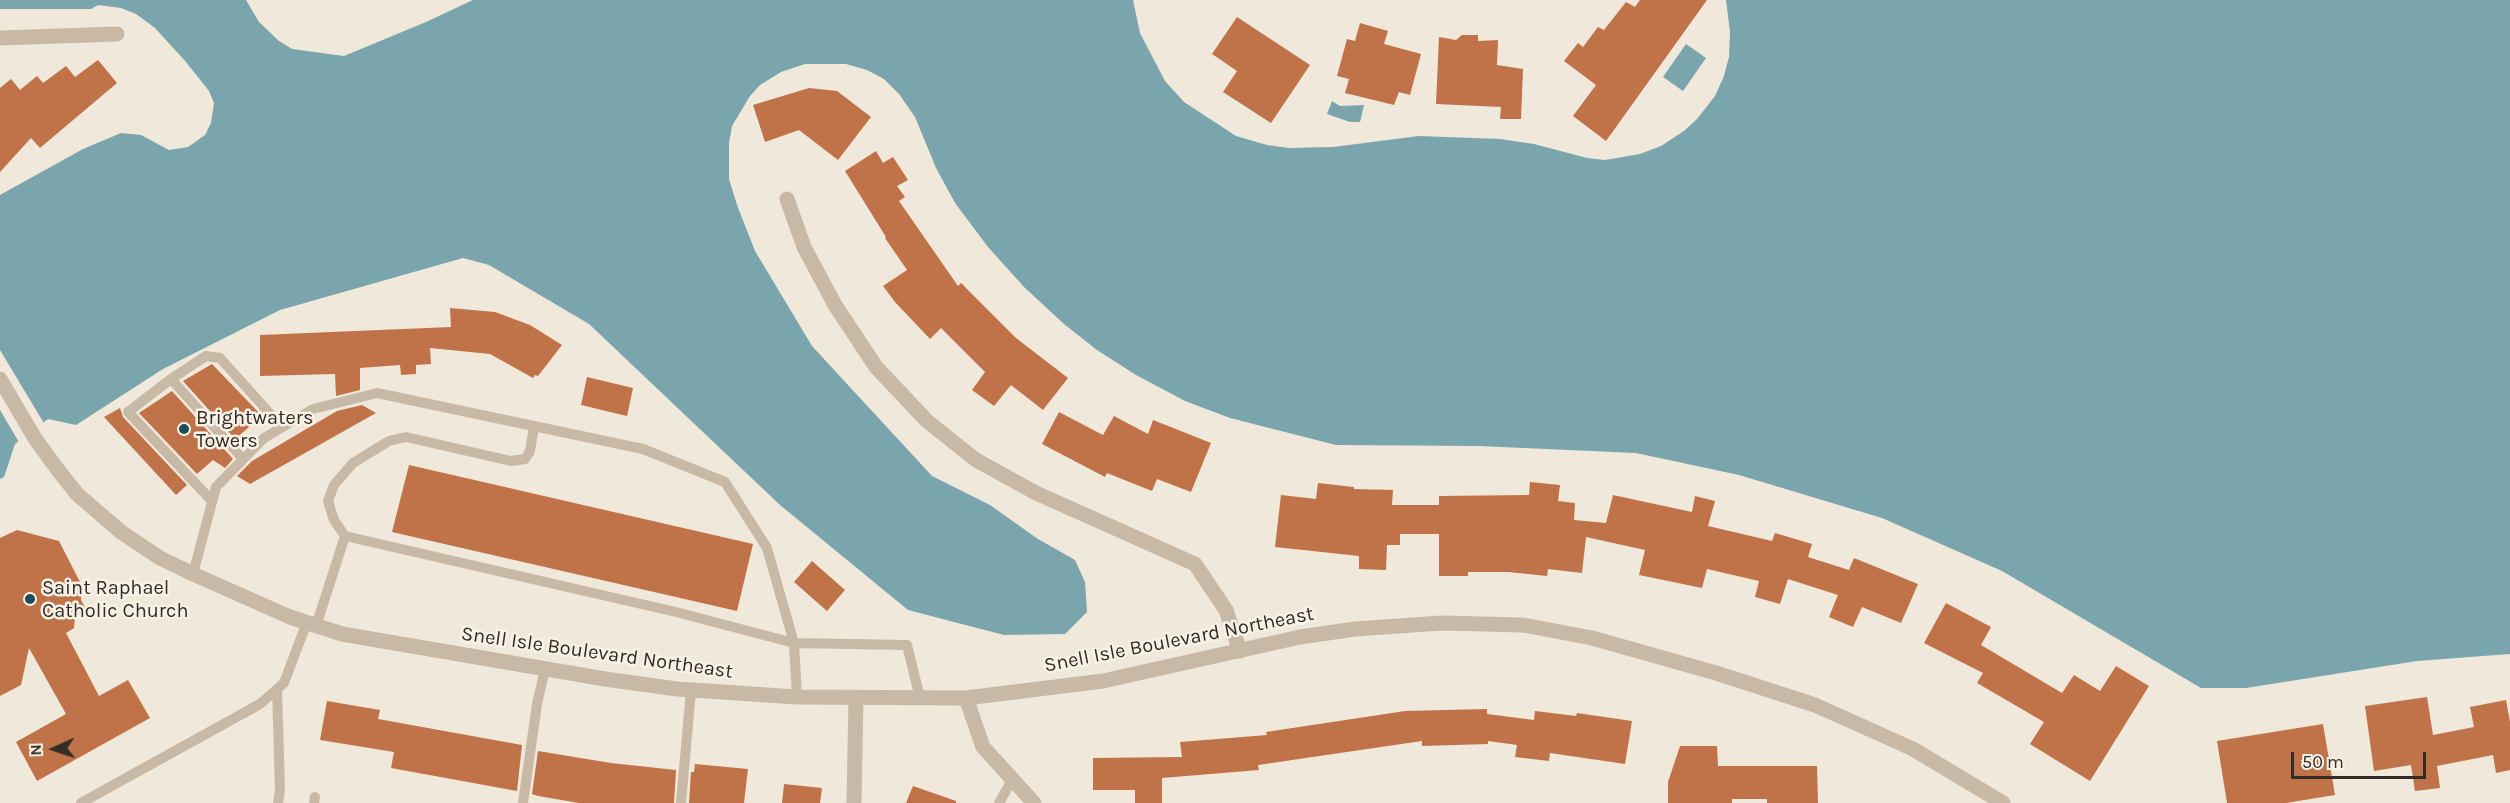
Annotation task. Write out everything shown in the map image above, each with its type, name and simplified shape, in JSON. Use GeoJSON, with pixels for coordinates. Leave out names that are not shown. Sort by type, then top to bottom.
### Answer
{"type":"FeatureCollection","features":[{"type":"Feature","properties":{"kind":"street"},"geometry":{"type":"LineString","coordinates":[[0,38],[117,34]]}},
{"type":"Feature","properties":{"kind":"street"},"geometry":{"type":"LineString","coordinates":[[787,199],[804,247],[835,305],[876,367],[927,421],[976,460],[1036,493],[1195,564],[1226,610],[1239,651]]}},
{"type":"Feature","properties":{"kind":"street","name":"Snell Isle Boulevard Northeast"},"geometry":{"type":"LineString","coordinates":[[0,379],[36,440],[71,486],[98,514],[160,558],[312,624],[342,634],[545,669],[691,690],[797,697],[966,698],[1103,681],[1300,637],[1391,626],[1485,623],[1523,625],[1555,629],[1716,673],[1815,705],[1913,749],[2003,803]]}},
{"type":"Feature","properties":{"kind":"street"},"geometry":{"type":"LineString","coordinates":[[855,803],[856,698]]}},
{"type":"Feature","properties":{"kind":"street"},"geometry":{"type":"LineString","coordinates":[[966,698],[983,747],[1034,803]]}},
{"type":"Feature","properties":{"kind":"lane"},"geometry":{"type":"LineString","coordinates":[[212,501],[128,412],[171,379],[207,356],[220,358],[282,427]]}},
{"type":"Feature","properties":{"kind":"lane"},"geometry":{"type":"LineString","coordinates":[[171,379],[243,459]]}},
{"type":"Feature","properties":{"kind":"lane"},"geometry":{"type":"LineString","coordinates":[[193,574],[216,487],[264,438],[314,409],[377,393],[643,450],[724,482],[767,548],[794,643],[797,697]]}},
{"type":"Feature","properties":{"kind":"lane"},"geometry":{"type":"LineString","coordinates":[[534,427],[530,451],[525,459],[511,461],[406,438],[389,441],[353,463],[334,485],[328,501],[334,520],[345,536],[676,612],[794,643],[907,645],[920,698]]}},
{"type":"Feature","properties":{"kind":"lane"},"geometry":{"type":"LineString","coordinates":[[81,803],[260,704],[284,683],[312,624],[345,536]]}},
{"type":"Feature","properties":{"kind":"lane"},"geometry":{"type":"LineString","coordinates":[[523,803],[537,704],[545,669]]}},
{"type":"Feature","properties":{"kind":"lane"},"geometry":{"type":"LineString","coordinates":[[277,689],[280,790],[278,803]]}},
{"type":"Feature","properties":{"kind":"lane"},"geometry":{"type":"LineString","coordinates":[[681,803],[691,690]]}},
{"type":"Feature","properties":{"kind":"lane"},"geometry":{"type":"LineString","coordinates":[[999,803],[1012,780]]}},
{"type":"Feature","properties":{"kind":"water"},"geometry":{"type":"Polygon","coordinates":[[[0,0],[246,0],[259,22],[279,41],[292,49],[344,56],[473,0],[1133,0],[1140,33],[1165,81],[1184,102],[1236,136],[1267,145],[1289,148],[1333,147],[1419,136],[1500,139],[1605,160],[1640,154],[1661,146],[1684,131],[1697,119],[1715,96],[1729,57],[1730,32],[1726,0],[2510,0],[2510,654],[2417,661],[2246,688],[2201,688],[2002,571],[1882,518],[1739,475],[1636,453],[1479,446],[1336,445],[1230,418],[1185,401],[1136,375],[1097,350],[1064,324],[1024,287],[988,247],[955,203],[936,168],[915,117],[899,94],[884,79],[867,70],[846,64],[805,64],[781,72],[760,85],[750,96],[732,126],[729,143],[729,179],[737,205],[755,251],[812,346],[932,476],[990,505],[1038,539],[1075,560],[1085,582],[1087,612],[1065,634],[1004,635],[908,610],[780,505],[589,324],[489,265],[463,258],[280,310],[163,369],[76,425],[48,419],[15,444],[4,477],[0,479],[0,195],[83,149],[121,133],[141,135],[169,150],[188,147],[205,135],[211,123],[214,103],[209,91],[186,62],[155,28],[136,14],[121,8],[98,5],[91,9],[0,9],[0,0]]]}},
{"type":"Feature","properties":{"kind":"water"},"geometry":{"type":"Polygon","coordinates":[[[1686,44],[1706,58],[1683,91],[1663,77],[1686,44]]]}},
{"type":"Feature","properties":{"kind":"water"},"geometry":{"type":"Polygon","coordinates":[[[1332,101],[1340,106],[1364,105],[1360,122],[1350,122],[1327,114],[1332,101]]]}},
{"type":"Feature","properties":{"kind":"pier"},"geometry":{"type":"Polygon","coordinates":[[[0,350],[45,425],[20,444],[0,410],[0,350]]]}},
{"type":"Feature","properties":{"kind":"building"},"geometry":{"type":"Polygon","coordinates":[[[1640,0],[1707,0],[1606,141],[1573,116],[1596,85],[1564,61],[1578,43],[1583,47],[1598,27],[1604,30],[1626,2],[1635,7],[1640,0]]]}},
{"type":"Feature","properties":{"kind":"building"},"geometry":{"type":"Polygon","coordinates":[[[1237,17],[1310,65],[1271,123],[1223,92],[1237,71],[1212,54],[1237,17]]]}},
{"type":"Feature","properties":{"kind":"building"},"geometry":{"type":"Polygon","coordinates":[[[1360,23],[1388,31],[1384,44],[1421,54],[1410,95],[1399,92],[1394,105],[1345,93],[1349,79],[1337,76],[1347,39],[1355,41],[1360,23]]]}},
{"type":"Feature","properties":{"kind":"building"},"geometry":{"type":"Polygon","coordinates":[[[1462,35],[1478,35],[1478,41],[1498,40],[1497,65],[1523,69],[1521,119],[1500,119],[1501,107],[1436,104],[1439,37],[1456,40],[1462,35]]]}},
{"type":"Feature","properties":{"kind":"building"},"geometry":{"type":"Polygon","coordinates":[[[98,60],[117,83],[40,148],[31,138],[0,172],[0,88],[11,79],[20,90],[37,76],[43,83],[66,66],[75,77],[98,60]]]}},
{"type":"Feature","properties":{"kind":"building"},"geometry":{"type":"Polygon","coordinates":[[[809,88],[837,91],[871,117],[838,160],[799,130],[765,142],[753,105],[809,88]]]}},
{"type":"Feature","properties":{"kind":"building"},"geometry":{"type":"Polygon","coordinates":[[[876,151],[883,163],[893,157],[908,180],[897,186],[905,197],[899,201],[958,286],[961,283],[1016,338],[1068,378],[1043,410],[1011,385],[994,406],[972,390],[985,372],[941,328],[930,339],[883,286],[907,270],[845,171],[876,151]]]}},
{"type":"Feature","properties":{"kind":"building"},"geometry":{"type":"Polygon","coordinates":[[[450,308],[495,312],[530,325],[562,345],[538,376],[535,375],[533,378],[490,354],[430,348],[431,364],[416,365],[416,374],[401,375],[400,365],[360,368],[360,390],[336,396],[335,374],[260,376],[260,335],[451,327],[450,308]]]}},
{"type":"Feature","properties":{"kind":"building"},"geometry":{"type":"Polygon","coordinates":[[[212,364],[262,416],[235,439],[183,381],[212,364]]]}},
{"type":"Feature","properties":{"kind":"building"},"geometry":{"type":"Polygon","coordinates":[[[587,377],[633,388],[627,416],[581,405],[587,377]]]}},
{"type":"Feature","properties":{"kind":"building","name":"Brightwaters Towers"},"geometry":{"type":"Polygon","coordinates":[[[172,391],[233,459],[225,468],[213,460],[197,474],[139,413],[172,391]]]}},
{"type":"Feature","properties":{"kind":"building"},"geometry":{"type":"Polygon","coordinates":[[[362,405],[376,413],[250,484],[237,476],[252,461],[337,411],[362,405]]]}},
{"type":"Feature","properties":{"kind":"building"},"geometry":{"type":"Polygon","coordinates":[[[120,408],[123,417],[187,485],[176,495],[104,417],[120,408]]]}},
{"type":"Feature","properties":{"kind":"building"},"geometry":{"type":"Polygon","coordinates":[[[1059,412],[1103,435],[1114,416],[1148,434],[1153,420],[1211,443],[1191,492],[1157,479],[1152,491],[1107,473],[1105,477],[1042,444],[1059,412]]]}},
{"type":"Feature","properties":{"kind":"building"},"geometry":{"type":"Polygon","coordinates":[[[409,465],[753,544],[737,611],[392,532],[409,465]]]}},
{"type":"Feature","properties":{"kind":"building"},"geometry":{"type":"Polygon","coordinates":[[[1530,482],[1560,485],[1558,501],[1575,503],[1574,520],[1606,523],[1613,495],[1692,512],[1695,496],[1715,501],[1708,526],[1772,541],[1775,533],[1812,544],[1808,557],[1849,570],[1854,558],[1918,584],[1901,623],[1862,607],[1853,627],[1829,617],[1838,595],[1788,579],[1780,604],[1755,597],[1759,581],[1707,569],[1702,588],[1639,575],[1645,550],[1586,537],[1582,573],[1548,569],[1547,576],[1508,572],[1468,572],[1468,576],[1439,576],[1439,534],[1400,534],[1400,545],[1387,545],[1386,570],[1359,569],[1359,556],[1275,547],[1281,495],[1316,499],[1318,483],[1354,487],[1354,489],[1393,490],[1392,505],[1439,505],[1439,496],[1529,495],[1530,482]]]}},
{"type":"Feature","properties":{"kind":"building"},"geometry":{"type":"Polygon","coordinates":[[[17,530],[59,541],[82,586],[81,600],[87,611],[75,617],[74,628],[66,633],[99,696],[128,680],[150,718],[37,781],[16,742],[66,714],[29,648],[21,685],[0,696],[0,538],[17,530]]]}},
{"type":"Feature","properties":{"kind":"building"},"geometry":{"type":"Polygon","coordinates":[[[812,561],[845,590],[827,611],[794,582],[812,561]]]}},
{"type":"Feature","properties":{"kind":"building"},"geometry":{"type":"Polygon","coordinates":[[[1946,603],[1991,627],[1981,645],[2062,693],[2074,675],[2100,691],[2116,666],[2149,686],[2090,781],[2030,744],[2044,722],[1977,683],[1983,673],[1924,643],[1946,603]]]}},
{"type":"Feature","properties":{"kind":"building"},"geometry":{"type":"Polygon","coordinates":[[[2427,697],[2433,735],[2474,727],[2470,707],[2506,700],[2510,722],[2510,770],[2496,773],[2493,755],[2437,766],[2440,788],[2415,791],[2411,765],[2374,771],[2365,706],[2427,697]]]}},
{"type":"Feature","properties":{"kind":"building"},"geometry":{"type":"Polygon","coordinates":[[[327,701],[380,710],[378,719],[522,745],[517,791],[391,768],[394,752],[320,740],[327,701]]]}},
{"type":"Feature","properties":{"kind":"building"},"geometry":{"type":"Polygon","coordinates":[[[1487,709],[1487,714],[1534,720],[1535,711],[1576,716],[1577,713],[1632,721],[1625,764],[1550,753],[1549,761],[1515,757],[1517,745],[1488,741],[1488,744],[1422,746],[1422,741],[1258,765],[1259,770],[1162,778],[1162,803],[1135,803],[1135,790],[1093,790],[1093,758],[1182,757],[1180,742],[1267,735],[1266,732],[1405,711],[1487,709]]]}},
{"type":"Feature","properties":{"kind":"building"},"geometry":{"type":"Polygon","coordinates":[[[2323,724],[2335,795],[2286,803],[2227,803],[2217,741],[2323,724]]]}},
{"type":"Feature","properties":{"kind":"building"},"geometry":{"type":"Polygon","coordinates":[[[1680,746],[1717,746],[1718,766],[1817,766],[1818,803],[1767,803],[1767,799],[1732,799],[1732,803],[1668,803],[1668,782],[1680,746]]]}},
{"type":"Feature","properties":{"kind":"building"},"geometry":{"type":"Polygon","coordinates":[[[538,751],[611,763],[676,770],[674,803],[579,803],[532,794],[538,751]]]}},
{"type":"Feature","properties":{"kind":"building"},"geometry":{"type":"Polygon","coordinates":[[[695,764],[748,769],[744,803],[689,803],[691,772],[694,772],[695,764]]]}},
{"type":"Feature","properties":{"kind":"building"},"geometry":{"type":"Polygon","coordinates":[[[784,784],[822,788],[820,803],[782,803],[784,784]]]}},
{"type":"Feature","properties":{"kind":"building"},"geometry":{"type":"Polygon","coordinates":[[[913,786],[956,801],[956,803],[906,803],[913,786]]]}},
{"type":"Feature","properties":{"kind":"place","name":"Brightwaters Towers"},"geometry":{"type":"Point","coordinates":[184,429]}},
{"type":"Feature","properties":{"kind":"place","name":"Saint Raphael Catholic Church"},"geometry":{"type":"Point","coordinates":[30,599]}}]}
